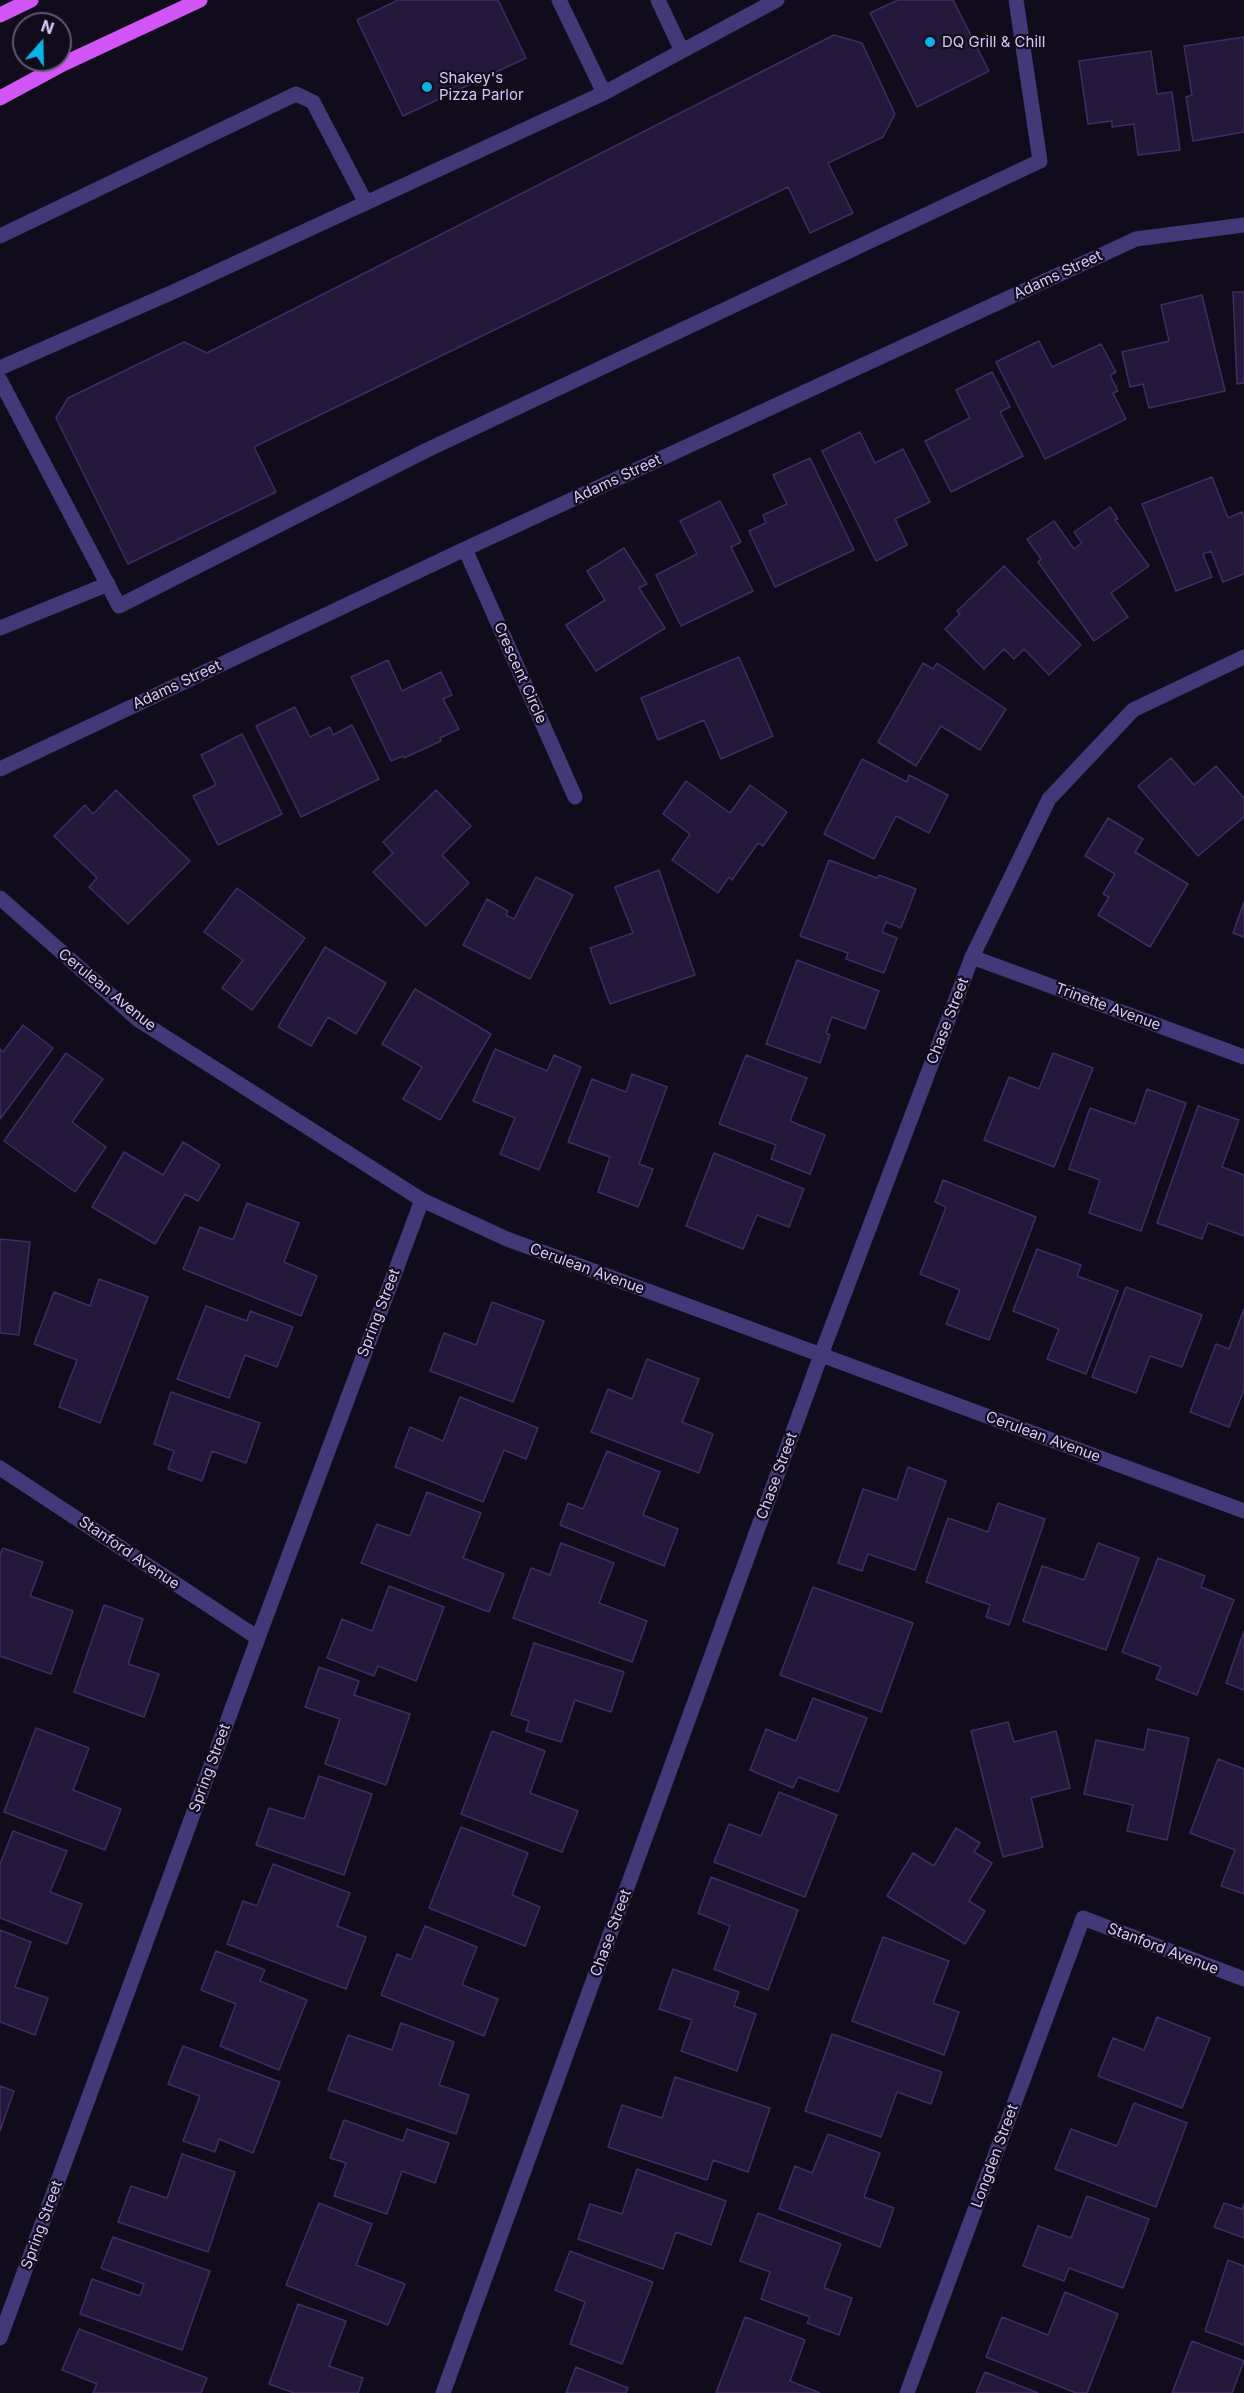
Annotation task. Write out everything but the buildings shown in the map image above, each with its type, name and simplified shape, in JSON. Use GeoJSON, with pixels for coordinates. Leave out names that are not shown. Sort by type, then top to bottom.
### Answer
{"type":"FeatureCollection","features":[{"type":"Feature","properties":{"kind":"main road"},"geometry":{"type":"LineString","coordinates":[[0,15],[30,0]]}},
{"type":"Feature","properties":{"kind":"main road"},"geometry":{"type":"LineString","coordinates":[[0,98],[63,64],[200,0]]}},
{"type":"Feature","properties":{"kind":"street"},"geometry":{"type":"LineString","coordinates":[[559,0],[604,93]]}},
{"type":"Feature","properties":{"kind":"street"},"geometry":{"type":"LineString","coordinates":[[658,0],[682,51]]}},
{"type":"Feature","properties":{"kind":"street"},"geometry":{"type":"LineString","coordinates":[[0,368],[604,93],[777,0]]}},
{"type":"Feature","properties":{"kind":"street"},"geometry":{"type":"LineString","coordinates":[[0,380],[119,606],[425,451],[1040,161],[1016,0]]}},
{"type":"Feature","properties":{"kind":"street"},"geometry":{"type":"LineString","coordinates":[[0,236],[296,94],[313,102],[366,203]]}},
{"type":"Feature","properties":{"kind":"street","name":"Adams Street"},"geometry":{"type":"LineString","coordinates":[[0,769],[465,549],[1136,239],[1244,225]]}},
{"type":"Feature","properties":{"kind":"street","name":"Crescent Circle"},"geometry":{"type":"LineString","coordinates":[[465,549],[575,797]]}},
{"type":"Feature","properties":{"kind":"street"},"geometry":{"type":"LineString","coordinates":[[0,628],[108,584]]}},
{"type":"Feature","properties":{"kind":"street","name":"Chase Street"},"geometry":{"type":"LineString","coordinates":[[443,2393],[821,1355],[972,957],[1049,799],[1133,710],[1244,657]]}},
{"type":"Feature","properties":{"kind":"street","name":"Cerulean Avenue"},"geometry":{"type":"LineString","coordinates":[[0,898],[140,1021],[422,1200],[507,1239],[1244,1511]]}},
{"type":"Feature","properties":{"kind":"street","name":"Trinette Avenue"},"geometry":{"type":"LineString","coordinates":[[972,957],[1244,1057]]}},
{"type":"Feature","properties":{"kind":"street","name":"Spring Street"},"geometry":{"type":"LineString","coordinates":[[0,2338],[422,1200]]}},
{"type":"Feature","properties":{"kind":"street","name":"Stanford Avenue"},"geometry":{"type":"LineString","coordinates":[[0,1468],[258,1638]]}},
{"type":"Feature","properties":{"kind":"street","name":"Stanford Avenue"},"geometry":{"type":"LineString","coordinates":[[1083,1918],[1244,1979]]}},
{"type":"Feature","properties":{"kind":"street","name":"Longden Street"},"geometry":{"type":"LineString","coordinates":[[907,2393],[1083,1918]]}},
{"type":"Feature","properties":{"kind":"place","name":"DQ Grill & Chill"},"geometry":{"type":"Point","coordinates":[930,42]}},
{"type":"Feature","properties":{"kind":"place","name":"Shakey's Pizza Parlor"},"geometry":{"type":"Point","coordinates":[427,87]}}]}
